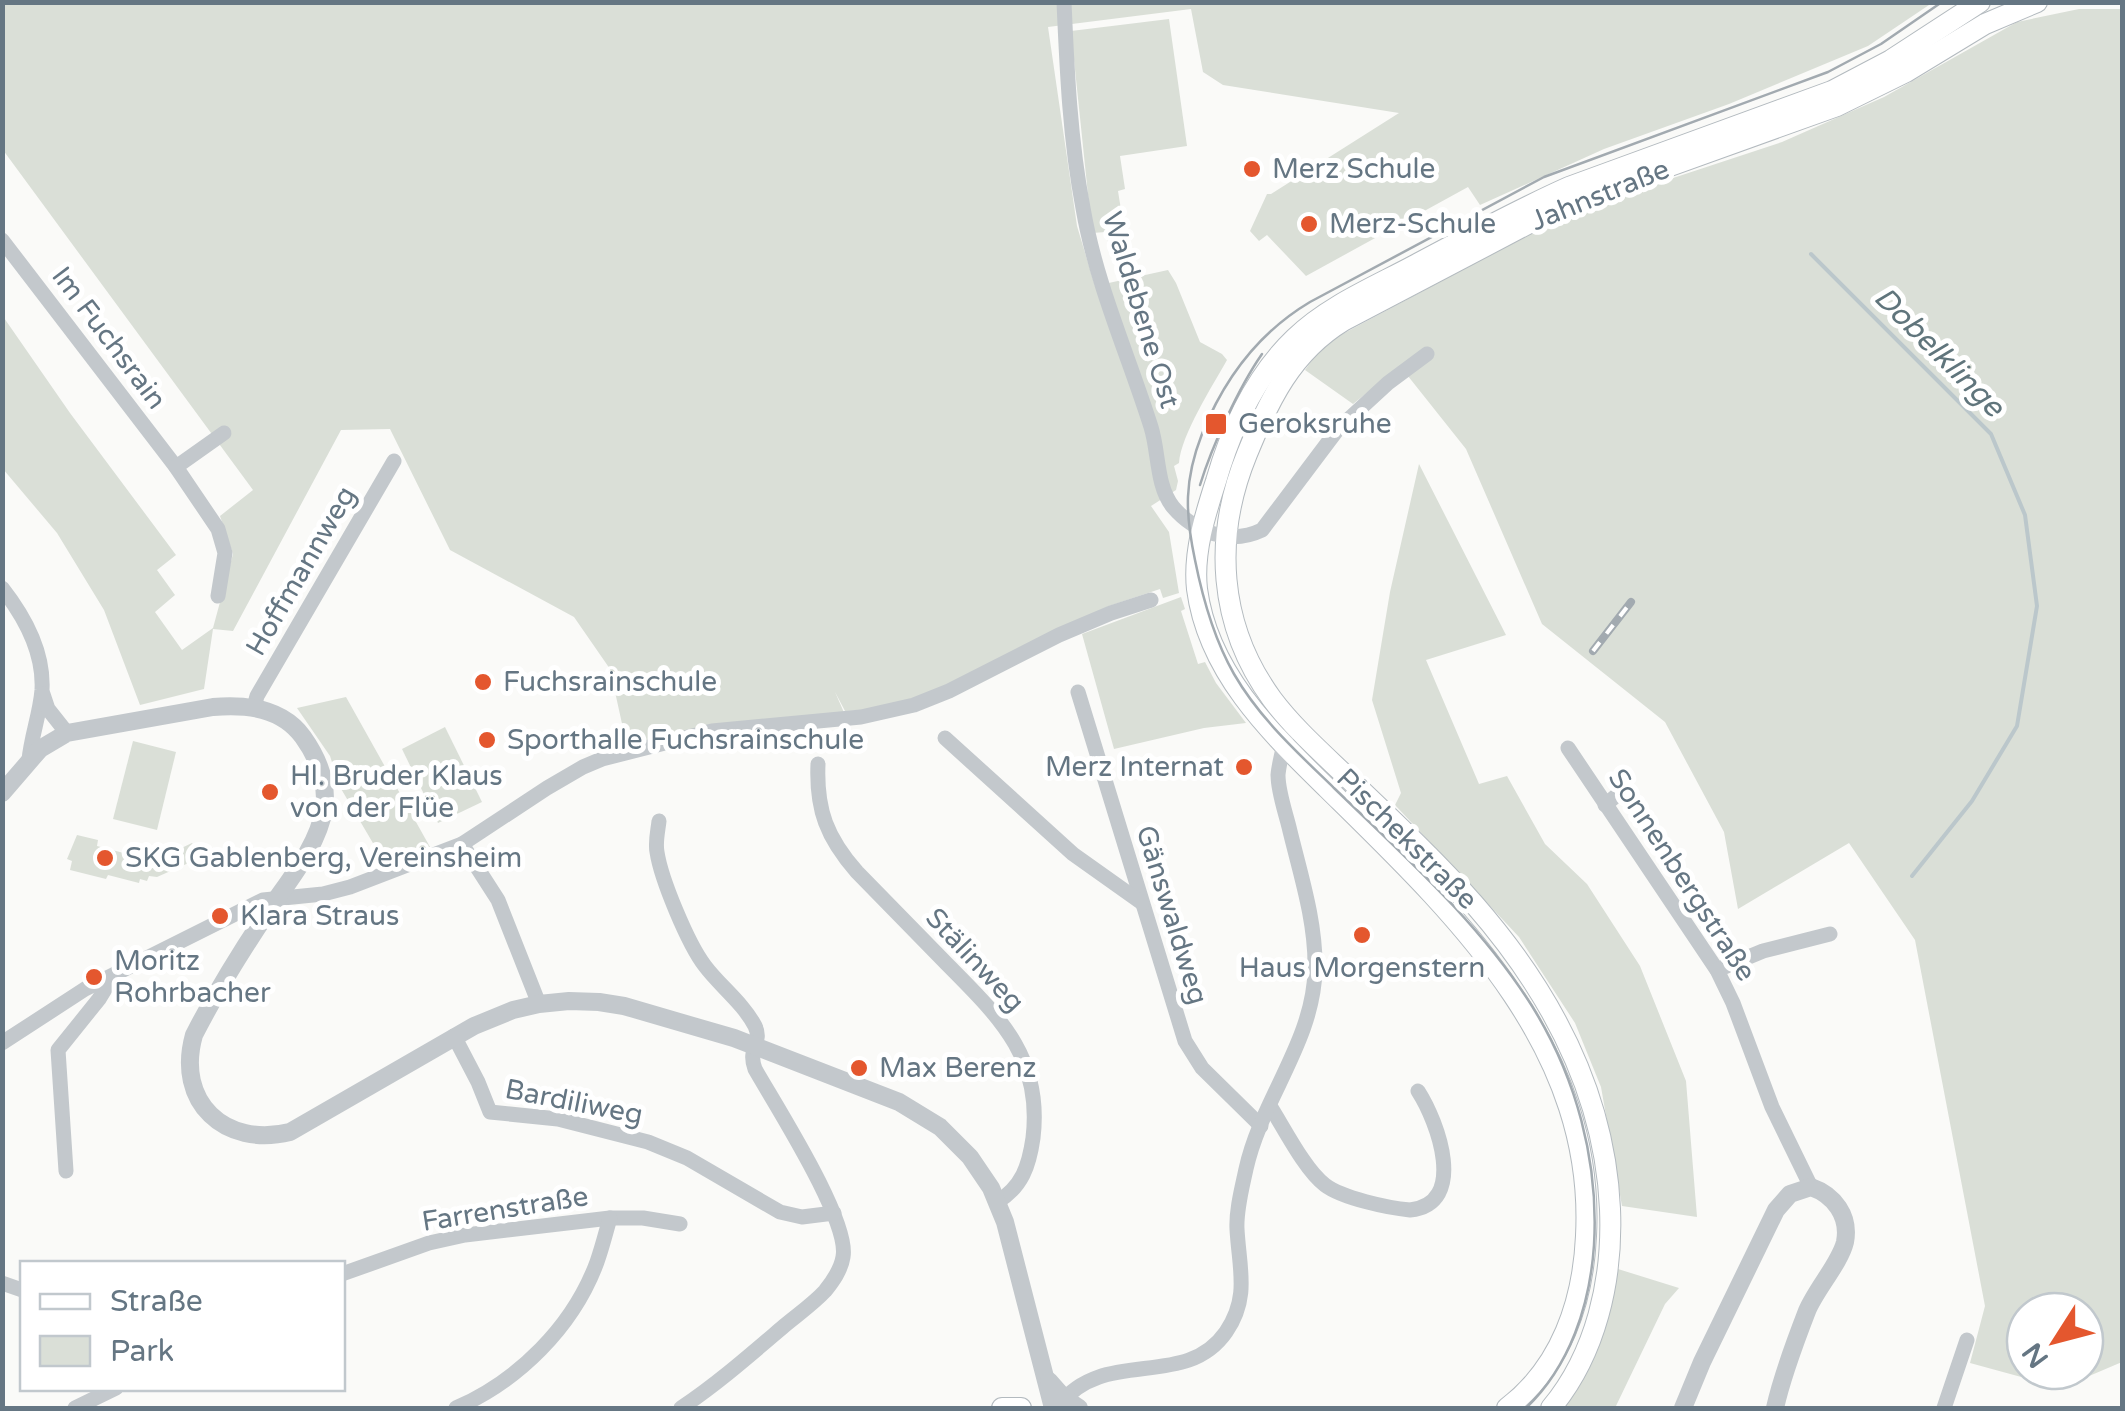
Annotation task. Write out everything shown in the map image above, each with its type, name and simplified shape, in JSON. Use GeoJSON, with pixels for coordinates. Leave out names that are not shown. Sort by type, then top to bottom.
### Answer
{"type":"FeatureCollection","features":[{"type":"Feature","properties":{"kind":"main road","name":"Jahnstraße"},"geometry":{"type":"LineString","coordinates":[[1202,530],[1224,455],[1247,403],[1270,366],[1311,324],[1569,186],[1832,92],[1891,60],[1980,2]]}},
{"type":"Feature","properties":{"kind":"main road","name":"Jahnstraße"},"geometry":{"type":"LineString","coordinates":[[1226,537],[1245,458],[1274,394],[1290,368],[1330,329],[1558,208],[1838,106],[1998,18],[2037,2]]}},
{"type":"Feature","properties":{"kind":"main road","name":"Pischekstraße"},"geometry":{"type":"LineString","coordinates":[[1202,530],[1197,588],[1210,636],[1240,693],[1284,746],[1427,890],[1495,967],[1534,1026],[1568,1106],[1579,1144],[1586,1202],[1580,1288],[1555,1356],[1540,1379],[1507,1408]]}},
{"type":"Feature","properties":{"kind":"main road","name":"Pischekstraße"},"geometry":{"type":"LineString","coordinates":[[1226,537],[1225,572],[1238,632],[1271,698],[1476,906],[1524,967],[1580,1068],[1605,1154],[1609,1250],[1601,1305],[1588,1346],[1572,1380],[1551,1408]]}},
{"type":"Feature","properties":{"kind":"main road"},"geometry":{"type":"LineString","coordinates":[[1002,1408],[1022,1408]]}},
{"type":"Feature","properties":{"kind":"street","name":"Waldebene Ost"},"geometry":{"type":"LineString","coordinates":[[1064,2],[1068,98],[1083,209],[1102,284],[1150,425],[1165,494],[1188,522],[1226,537]]}},
{"type":"Feature","properties":{"kind":"street","name":"Im Fuchsrain"},"geometry":{"type":"LineString","coordinates":[[2,240],[176,467],[218,529],[224,553],[218,596]]}},
{"type":"Feature","properties":{"kind":"street"},"geometry":{"type":"LineString","coordinates":[[1226,537],[1247,536],[1262,530],[1338,429],[1427,354]]}},
{"type":"Feature","properties":{"kind":"street"},"geometry":{"type":"LineString","coordinates":[[176,467],[224,433]]}},
{"type":"Feature","properties":{"kind":"street","name":"Hoffmannweg"},"geometry":{"type":"LineString","coordinates":[[254,707],[394,461]]}},
{"type":"Feature","properties":{"kind":"street"},"geometry":{"type":"LineString","coordinates":[[2,588],[18,608],[36,651],[48,710],[67,733]]}},
{"type":"Feature","properties":{"kind":"street"},"geometry":{"type":"LineString","coordinates":[[2,1044],[59,1005],[263,900],[350,887],[462,844],[547,788],[602,759],[712,731],[861,717],[914,705],[1059,635],[1151,600]]}},
{"type":"Feature","properties":{"kind":"street"},"geometry":{"type":"LineString","coordinates":[[28,760],[42,690]]}},
{"type":"Feature","properties":{"kind":"street","name":"Gänswaldweg"},"geometry":{"type":"LineString","coordinates":[[1078,692],[1179,1027],[1192,1055],[1261,1126]]}},
{"type":"Feature","properties":{"kind":"street"},"geometry":{"type":"LineString","coordinates":[[2,793],[28,760],[67,733],[233,705],[272,713],[300,734],[321,769],[324,809],[311,845],[201,1022],[190,1052],[192,1086],[215,1120],[244,1134],[273,1136],[290,1132],[454,1036],[495,1016],[539,1004],[584,1001],[624,1006],[755,1045],[899,1102],[956,1140],[970,1156],[997,1202],[1061,1396],[1103,1374],[1175,1365],[1203,1354],[1225,1334],[1240,1304],[1242,1270],[1236,1226],[1247,1164],[1298,1041],[1315,972],[1310,917],[1279,782],[1289,720]]}},
{"type":"Feature","properties":{"kind":"street"},"geometry":{"type":"LineString","coordinates":[[945,738],[1073,854],[1142,903]]}},
{"type":"Feature","properties":{"kind":"street","name":"Sonnenbergstraße"},"geometry":{"type":"LineString","coordinates":[[1568,748],[1718,970],[1772,1107],[1811,1187],[1826,1193],[1842,1213],[1844,1244],[1808,1310],[1775,1408]]}},
{"type":"Feature","properties":{"kind":"street","name":"Stälinweg"},"geometry":{"type":"LineString","coordinates":[[818,764],[820,810],[840,851],[990,1009],[1020,1051],[1033,1095],[1031,1150],[1018,1186],[997,1202]]}},
{"type":"Feature","properties":{"kind":"street"},"geometry":{"type":"LineString","coordinates":[[1605,805],[1622,792]]}},
{"type":"Feature","properties":{"kind":"street"},"geometry":{"type":"LineString","coordinates":[[658,821],[657,853],[672,898],[704,966],[754,1024],[758,1038],[751,1056],[755,1070],[834,1213],[844,1256],[826,1289],[680,1408]]}},
{"type":"Feature","properties":{"kind":"street"},"geometry":{"type":"LineString","coordinates":[[462,844],[498,900],[539,1004]]}},
{"type":"Feature","properties":{"kind":"street"},"geometry":{"type":"LineString","coordinates":[[1718,970],[1762,950],[1830,934]]}},
{"type":"Feature","properties":{"kind":"street"},"geometry":{"type":"LineString","coordinates":[[66,1171],[58,1050],[114,976]]}},
{"type":"Feature","properties":{"kind":"street","name":"Bardiliweg"},"geometry":{"type":"LineString","coordinates":[[454,1036],[490,1112],[558,1119],[625,1135],[687,1158],[791,1216],[834,1213]]}},
{"type":"Feature","properties":{"kind":"street"},"geometry":{"type":"LineString","coordinates":[[1270,1106],[1325,1185],[1339,1193],[1402,1210],[1418,1209],[1439,1194],[1444,1174],[1434,1119],[1418,1091]]}},
{"type":"Feature","properties":{"kind":"street"},"geometry":{"type":"LineString","coordinates":[[1682,1408],[1776,1210],[1790,1194],[1811,1187]]}},
{"type":"Feature","properties":{"kind":"street"},"geometry":{"type":"LineString","coordinates":[[456,1408],[502,1382],[552,1336],[585,1288],[598,1261],[610,1218]]}},
{"type":"Feature","properties":{"kind":"street","name":"Farrenstraße"},"geometry":{"type":"LineString","coordinates":[[345,1273],[449,1238],[610,1218],[680,1224]]}},
{"type":"Feature","properties":{"kind":"street"},"geometry":{"type":"LineString","coordinates":[[1944,1408],[1967,1340]]}},
{"type":"Feature","properties":{"kind":"street"},"geometry":{"type":"LineString","coordinates":[[74,1408],[110,1391]]}},
{"type":"Feature","properties":{"kind":"green space"},"geometry":{"type":"Polygon","coordinates":[[[3,3],[1932,3],[1868,46],[1729,104],[1604,149],[1480,205],[1468,187],[1306,276],[1267,235],[1259,241],[1250,231],[1267,194],[1399,113],[1223,85],[1203,72],[1191,9],[1048,27],[1077,226],[1095,286],[1168,270],[1200,342],[1227,360],[1191,425],[1179,463],[1174,466],[1176,490],[1151,506],[1169,532],[1179,593],[1163,598],[1160,589],[1109,606],[931,695],[883,710],[845,711],[835,692],[846,717],[628,751],[610,669],[574,617],[450,550],[390,429],[341,430],[233,631],[213,629],[204,689],[140,705],[104,610],[57,533],[3,469],[2,315],[176,555],[157,570],[175,595],[155,612],[182,650],[213,628],[233,554],[220,516],[253,490],[3,150],[3,3]]]}},
{"type":"Feature","properties":{"kind":"green space"},"geometry":{"type":"Polygon","coordinates":[[[2079,9],[2122,9],[2122,1362],[2105,1369],[2105,1291],[2005,1291],[2005,1373],[1970,1363],[1985,1306],[1915,940],[1849,843],[1738,909],[1724,832],[1665,722],[1542,624],[1466,449],[1400,366],[1353,404],[1305,370],[1324,344],[1570,212],[1782,142],[1884,97],[2017,22],[2079,9]]]}},
{"type":"Feature","properties":{"kind":"green space"},"geometry":{"type":"Polygon","coordinates":[[[1169,19],[1187,146],[1120,156],[1125,189],[1118,191],[1129,260],[1112,262],[1106,232],[1092,233],[1071,31],[1169,19]]]}},
{"type":"Feature","properties":{"kind":"green space"},"geometry":{"type":"Polygon","coordinates":[[[1419,464],[1506,635],[1426,660],[1479,784],[1507,776],[1545,844],[1587,884],[1640,966],[1686,1081],[1697,1217],[1622,1206],[1601,1087],[1575,1023],[1519,937],[1395,805],[1401,793],[1372,700],[1390,592],[1419,464]]]}},
{"type":"Feature","properties":{"kind":"green space"},"geometry":{"type":"Polygon","coordinates":[[[1181,597],[1185,609],[1181,611],[1198,664],[1205,662],[1246,723],[1204,728],[1114,749],[1082,634],[1181,597]]]}},
{"type":"Feature","properties":{"kind":"green space"},"geometry":{"type":"Polygon","coordinates":[[[346,697],[430,847],[387,867],[340,787],[330,756],[297,708],[346,697]]]}},
{"type":"Feature","properties":{"kind":"green space"},"geometry":{"type":"Polygon","coordinates":[[[445,727],[482,802],[438,823],[402,749],[445,727]]]}},
{"type":"Feature","properties":{"kind":"green space"},"geometry":{"type":"Polygon","coordinates":[[[133,741],[176,752],[157,830],[113,819],[133,741]]]}},
{"type":"Feature","properties":{"kind":"green space","name":"SKG Gablenberg, Vereinsheim"},"geometry":{"type":"Polygon","coordinates":[[[77,835],[98,840],[97,846],[154,861],[192,843],[202,857],[157,877],[149,876],[147,881],[140,879],[139,883],[108,875],[106,879],[70,870],[72,861],[67,859],[77,835]]]}},
{"type":"Feature","properties":{"kind":"green space"},"geometry":{"type":"Polygon","coordinates":[[[1618,1269],[1679,1288],[1665,1304],[1615,1408],[1562,1408],[1594,1355],[1618,1269]]]}},
{"type":"Feature","properties":{"kind":"waterway","name":"Dobelklinge"},"geometry":{"type":"LineString","coordinates":[[1811,254],[1991,434],[2025,515],[2037,606],[2017,726],[1972,801],[1912,876]]}},
{"type":"Feature","properties":{"kind":"tram line"},"geometry":{"type":"LineString","coordinates":[[1526,1408],[1566,1354],[1582,1312],[1592,1268],[1593,1182],[1572,1091],[1548,1033],[1489,946],[1440,891],[1280,735],[1234,674],[1210,619],[1192,543],[1188,497],[1196,451],[1221,395],[1245,359],[1274,328],[1310,302],[1544,177],[1828,72],[1881,44],[1942,2]]}},
{"type":"Feature","properties":{"kind":"tram line"},"geometry":{"type":"LineString","coordinates":[[1200,485],[1227,417],[1262,354]]}},
{"type":"Feature","properties":{"kind":"railway"},"geometry":{"type":"LineString","coordinates":[[1593,651],[1631,602]]}},
{"type":"Feature","properties":{"kind":"place","name":"Merz Schule"},"geometry":{"type":"Point","coordinates":[1252,169]}},
{"type":"Feature","properties":{"kind":"place","name":"Merz-Schule"},"geometry":{"type":"Point","coordinates":[1309,224]}},
{"type":"Feature","properties":{"kind":"place","name":"Geroksruhe"},"geometry":{"type":"Point","coordinates":[1216,424]}},
{"type":"Feature","properties":{"kind":"place","name":"Fuchsrainschule"},"geometry":{"type":"Point","coordinates":[483,682]}},
{"type":"Feature","properties":{"kind":"place","name":"Sporthalle Fuchsrainschule"},"geometry":{"type":"Point","coordinates":[487,740]}},
{"type":"Feature","properties":{"kind":"place","name":"Merz Internat"},"geometry":{"type":"Point","coordinates":[1244,767]}},
{"type":"Feature","properties":{"kind":"place","name":"Hl. Bruder Klaus von der Flüe"},"geometry":{"type":"Point","coordinates":[270,792]}},
{"type":"Feature","properties":{"kind":"place","name":"SKG Gablenberg, Vereinsheim"},"geometry":{"type":"Point","coordinates":[105,858]}},
{"type":"Feature","properties":{"kind":"place","name":"Klara Straus"},"geometry":{"type":"Point","coordinates":[220,916]}},
{"type":"Feature","properties":{"kind":"place","name":"Haus Morgenstern"},"geometry":{"type":"Point","coordinates":[1362,935]}},
{"type":"Feature","properties":{"kind":"place","name":"Moritz Rohrbacher"},"geometry":{"type":"Point","coordinates":[94,977]}},
{"type":"Feature","properties":{"kind":"place","name":"Max Berenz"},"geometry":{"type":"Point","coordinates":[859,1068]}}]}
